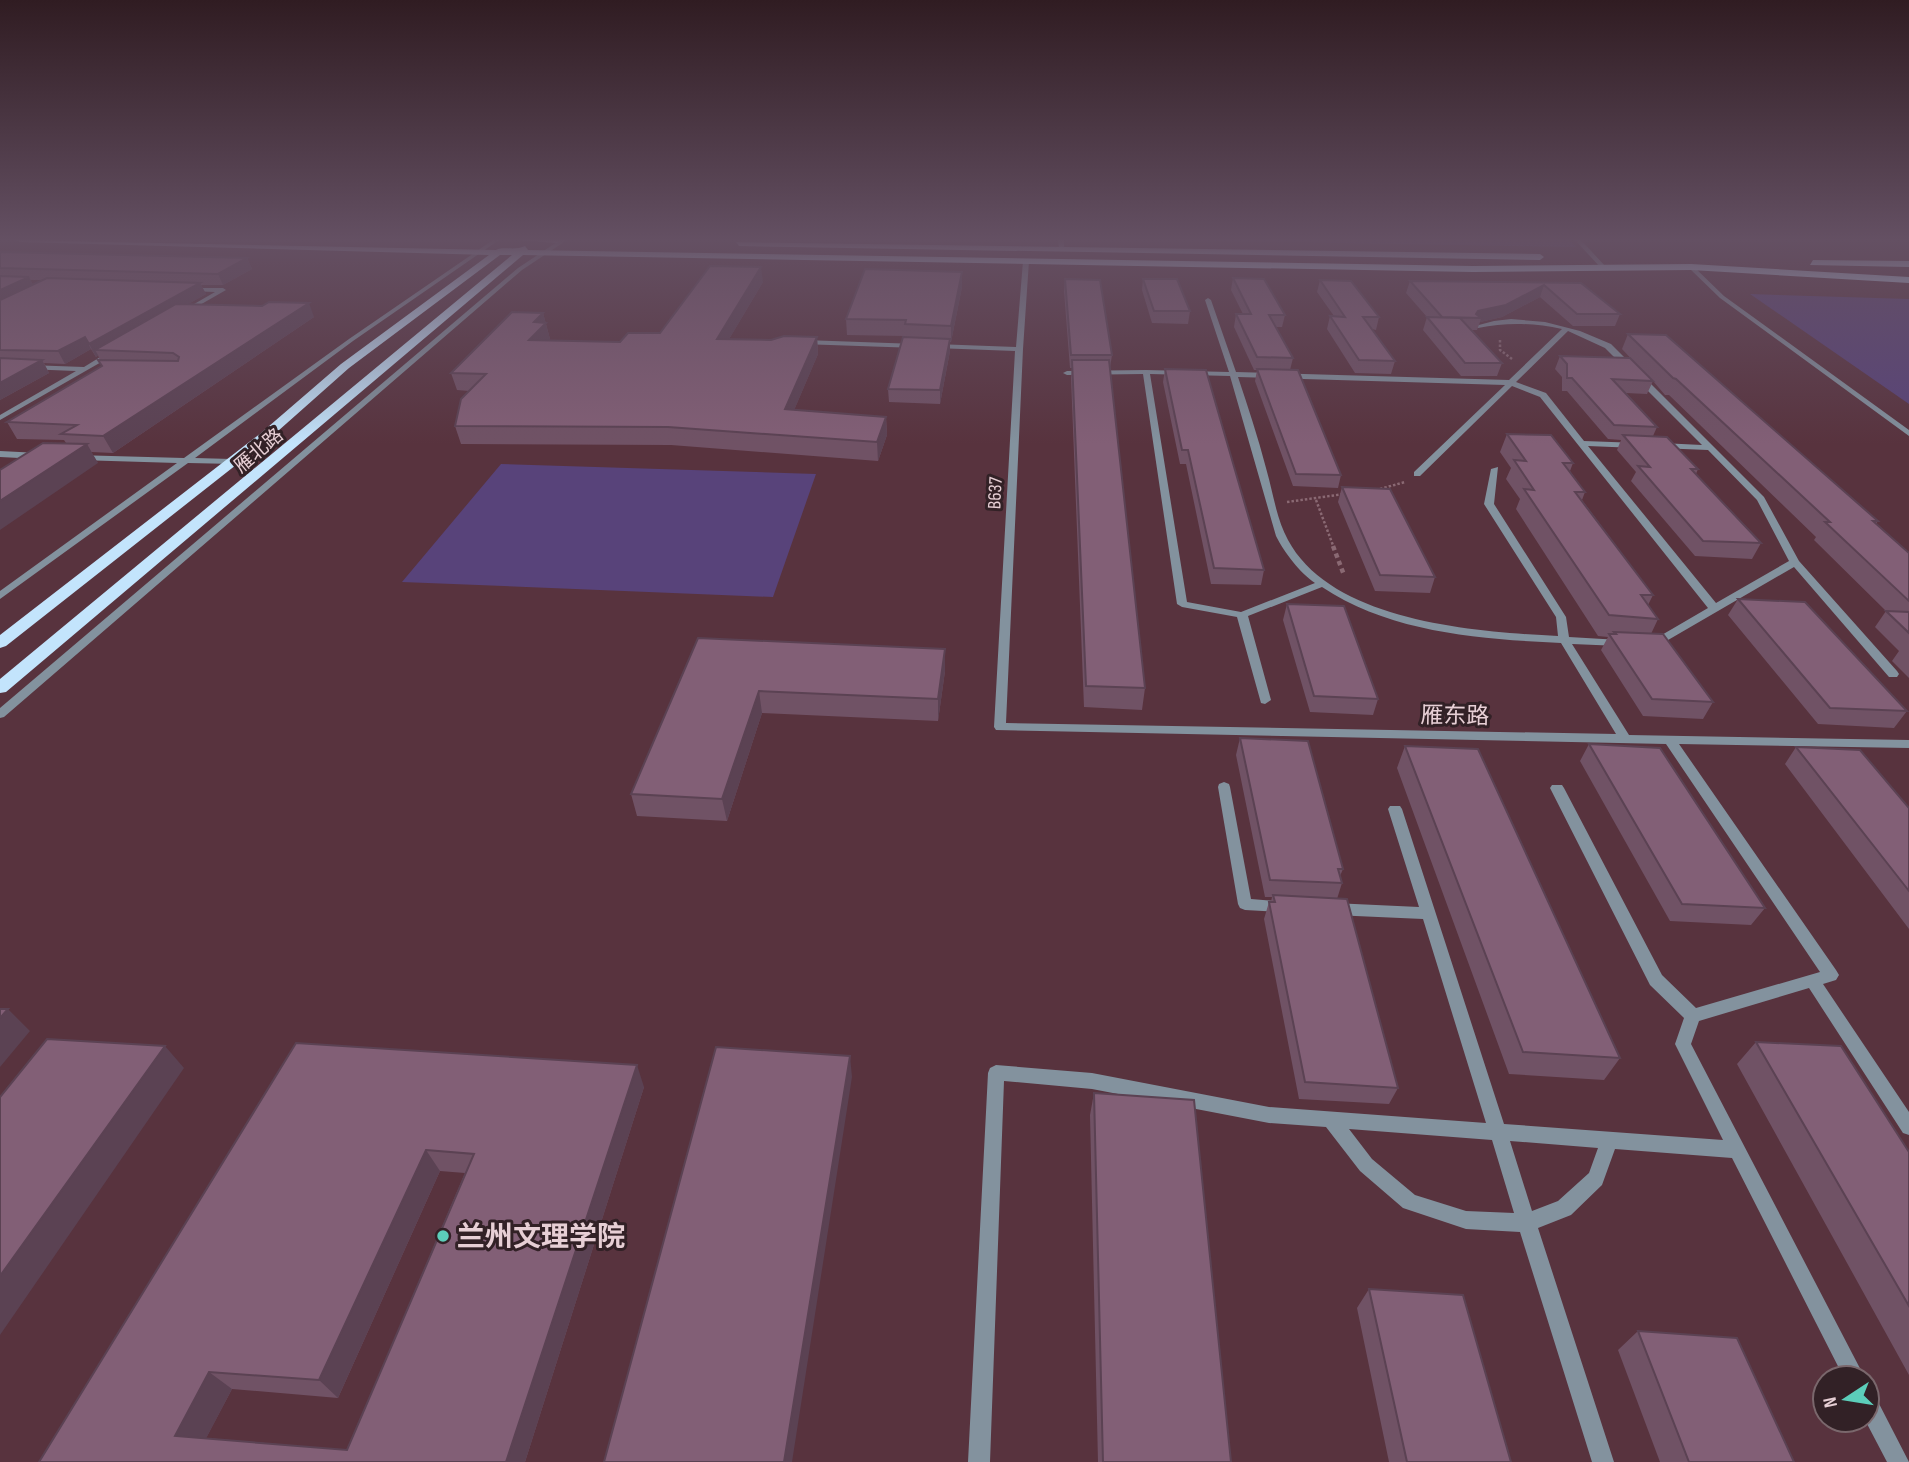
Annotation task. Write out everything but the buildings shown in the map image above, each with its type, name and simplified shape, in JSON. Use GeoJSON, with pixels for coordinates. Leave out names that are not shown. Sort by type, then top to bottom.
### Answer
{"type":"FeatureCollection","features":[{"type":"Feature","properties":{"kind":"main road","name":"雁北路"},"geometry":{"type":"LineString","coordinates":[[0,643],[232,462],[418,308]]}},
{"type":"Feature","properties":{"kind":"main road","name":"雁北路"},"geometry":{"type":"LineString","coordinates":[[0,688],[305,436],[454,308]]}},
{"type":"Feature","properties":{"kind":"street"},"geometry":{"type":"LineString","coordinates":[[177,316],[190,308]]}},
{"type":"Feature","properties":{"kind":"street"},"geometry":{"type":"LineString","coordinates":[[0,596],[396,308]]}},
{"type":"Feature","properties":{"kind":"street"},"geometry":{"type":"LineString","coordinates":[[0,714],[474,308]]}},
{"type":"Feature","properties":{"kind":"street","name":"B637"},"geometry":{"type":"LineString","coordinates":[[1000,727],[1022,308]]}},
{"type":"Feature","properties":{"kind":"street"},"geometry":{"type":"LineString","coordinates":[[1211,308],[1234,375],[1284,542],[1301,566],[1323,583],[1373,610],[1422,625],[1475,634],[1628,644]]}},
{"type":"Feature","properties":{"kind":"street"},"geometry":{"type":"LineString","coordinates":[[1737,308],[1909,434]]}},
{"type":"Feature","properties":{"kind":"street"},"geometry":{"type":"LineString","coordinates":[[1478,326],[1495,322],[1538,323],[1566,329],[1608,346],[1761,499],[1795,562],[1893,674]]}},
{"type":"Feature","properties":{"kind":"street"},"geometry":{"type":"LineString","coordinates":[[1417,474],[1566,329]]}},
{"type":"Feature","properties":{"kind":"street"},"geometry":{"type":"LineString","coordinates":[[804,342],[1018,349]]}},
{"type":"Feature","properties":{"kind":"street"},"geometry":{"type":"LineString","coordinates":[[0,418],[120,349]]}},
{"type":"Feature","properties":{"kind":"street"},"geometry":{"type":"LineString","coordinates":[[0,366],[99,369]]}},
{"type":"Feature","properties":{"kind":"street"},"geometry":{"type":"LineString","coordinates":[[1146,372],[1182,604],[1242,615],[1323,583]]}},
{"type":"Feature","properties":{"kind":"street"},"geometry":{"type":"LineString","coordinates":[[1068,373],[1146,372],[1512,383],[1543,395],[1715,609]]}},
{"type":"Feature","properties":{"kind":"street"},"geometry":{"type":"LineString","coordinates":[[1582,443],[1710,448]]}},
{"type":"Feature","properties":{"kind":"street"},"geometry":{"type":"LineString","coordinates":[[0,454],[50,456]]}},
{"type":"Feature","properties":{"kind":"street"},"geometry":{"type":"LineString","coordinates":[[63,456],[232,462]]}},
{"type":"Feature","properties":{"kind":"street"},"geometry":{"type":"LineString","coordinates":[[1494,469],[1489,504],[1561,617],[1564,639],[1625,739]]}},
{"type":"Feature","properties":{"kind":"street"},"geometry":{"type":"LineString","coordinates":[[1641,645],[1654,646],[1795,562]]}},
{"type":"Feature","properties":{"kind":"street"},"geometry":{"type":"LineString","coordinates":[[1242,615],[1265,700]]}},
{"type":"Feature","properties":{"kind":"street","name":"雁东路"},"geometry":{"type":"LineString","coordinates":[[1000,727],[1909,744]]}},
{"type":"Feature","properties":{"kind":"street"},"geometry":{"type":"LineString","coordinates":[[1670,740],[1831,975],[1693,1016]]}},
{"type":"Feature","properties":{"kind":"street"},"geometry":{"type":"LineString","coordinates":[[1224,787],[1245,904],[1297,907]]}},
{"type":"Feature","properties":{"kind":"street"},"geometry":{"type":"LineString","coordinates":[[1557,788],[1656,980],[1693,1016]]}},
{"type":"Feature","properties":{"kind":"street"},"geometry":{"type":"LineString","coordinates":[[1395,809],[1603,1462]]}},
{"type":"Feature","properties":{"kind":"street"},"geometry":{"type":"LineString","coordinates":[[1323,908],[1428,913]]}},
{"type":"Feature","properties":{"kind":"street"},"geometry":{"type":"LineString","coordinates":[[1812,980],[1909,1127]]}},
{"type":"Feature","properties":{"kind":"street"},"geometry":{"type":"LineString","coordinates":[[1693,1016],[1682,1044],[1848,1364]]}},
{"type":"Feature","properties":{"kind":"street"},"geometry":{"type":"LineString","coordinates":[[979,1462],[996,1073],[1092,1081],[1269,1115],[1738,1150]]}},
{"type":"Feature","properties":{"kind":"street"},"geometry":{"type":"LineString","coordinates":[[1331,1120],[1366,1165],[1410,1202],[1465,1220],[1527,1223],[1564,1208],[1595,1179],[1609,1141]]}},
{"type":"Feature","properties":{"kind":"street"},"geometry":{"type":"LineString","coordinates":[[1881,1428],[1899,1462]]}},
{"type":"Feature","properties":{"kind":"path"},"geometry":{"type":"LineString","coordinates":[[1373,490],[1398,486],[1417,474]]}},
{"type":"Feature","properties":{"kind":"path"},"geometry":{"type":"LineString","coordinates":[[1272,502],[1316,500],[1326,495],[1349,493]]}},
{"type":"Feature","properties":{"kind":"path"},"geometry":{"type":"LineString","coordinates":[[1316,500],[1353,600]]}},
{"type":"Feature","properties":{"kind":"shaded area"},"geometry":{"type":"Polygon","coordinates":[[[1771,308],[1909,308],[1909,404],[1771,308]]]}},
{"type":"Feature","properties":{"kind":"shaded area"},"geometry":{"type":"Polygon","coordinates":[[[501,464],[816,474],[773,597],[402,582],[501,464]]]}},
{"type":"Feature","properties":{"kind":"place","name":"兰州文理学院"},"geometry":{"type":"Point","coordinates":[443,1236]}}]}
